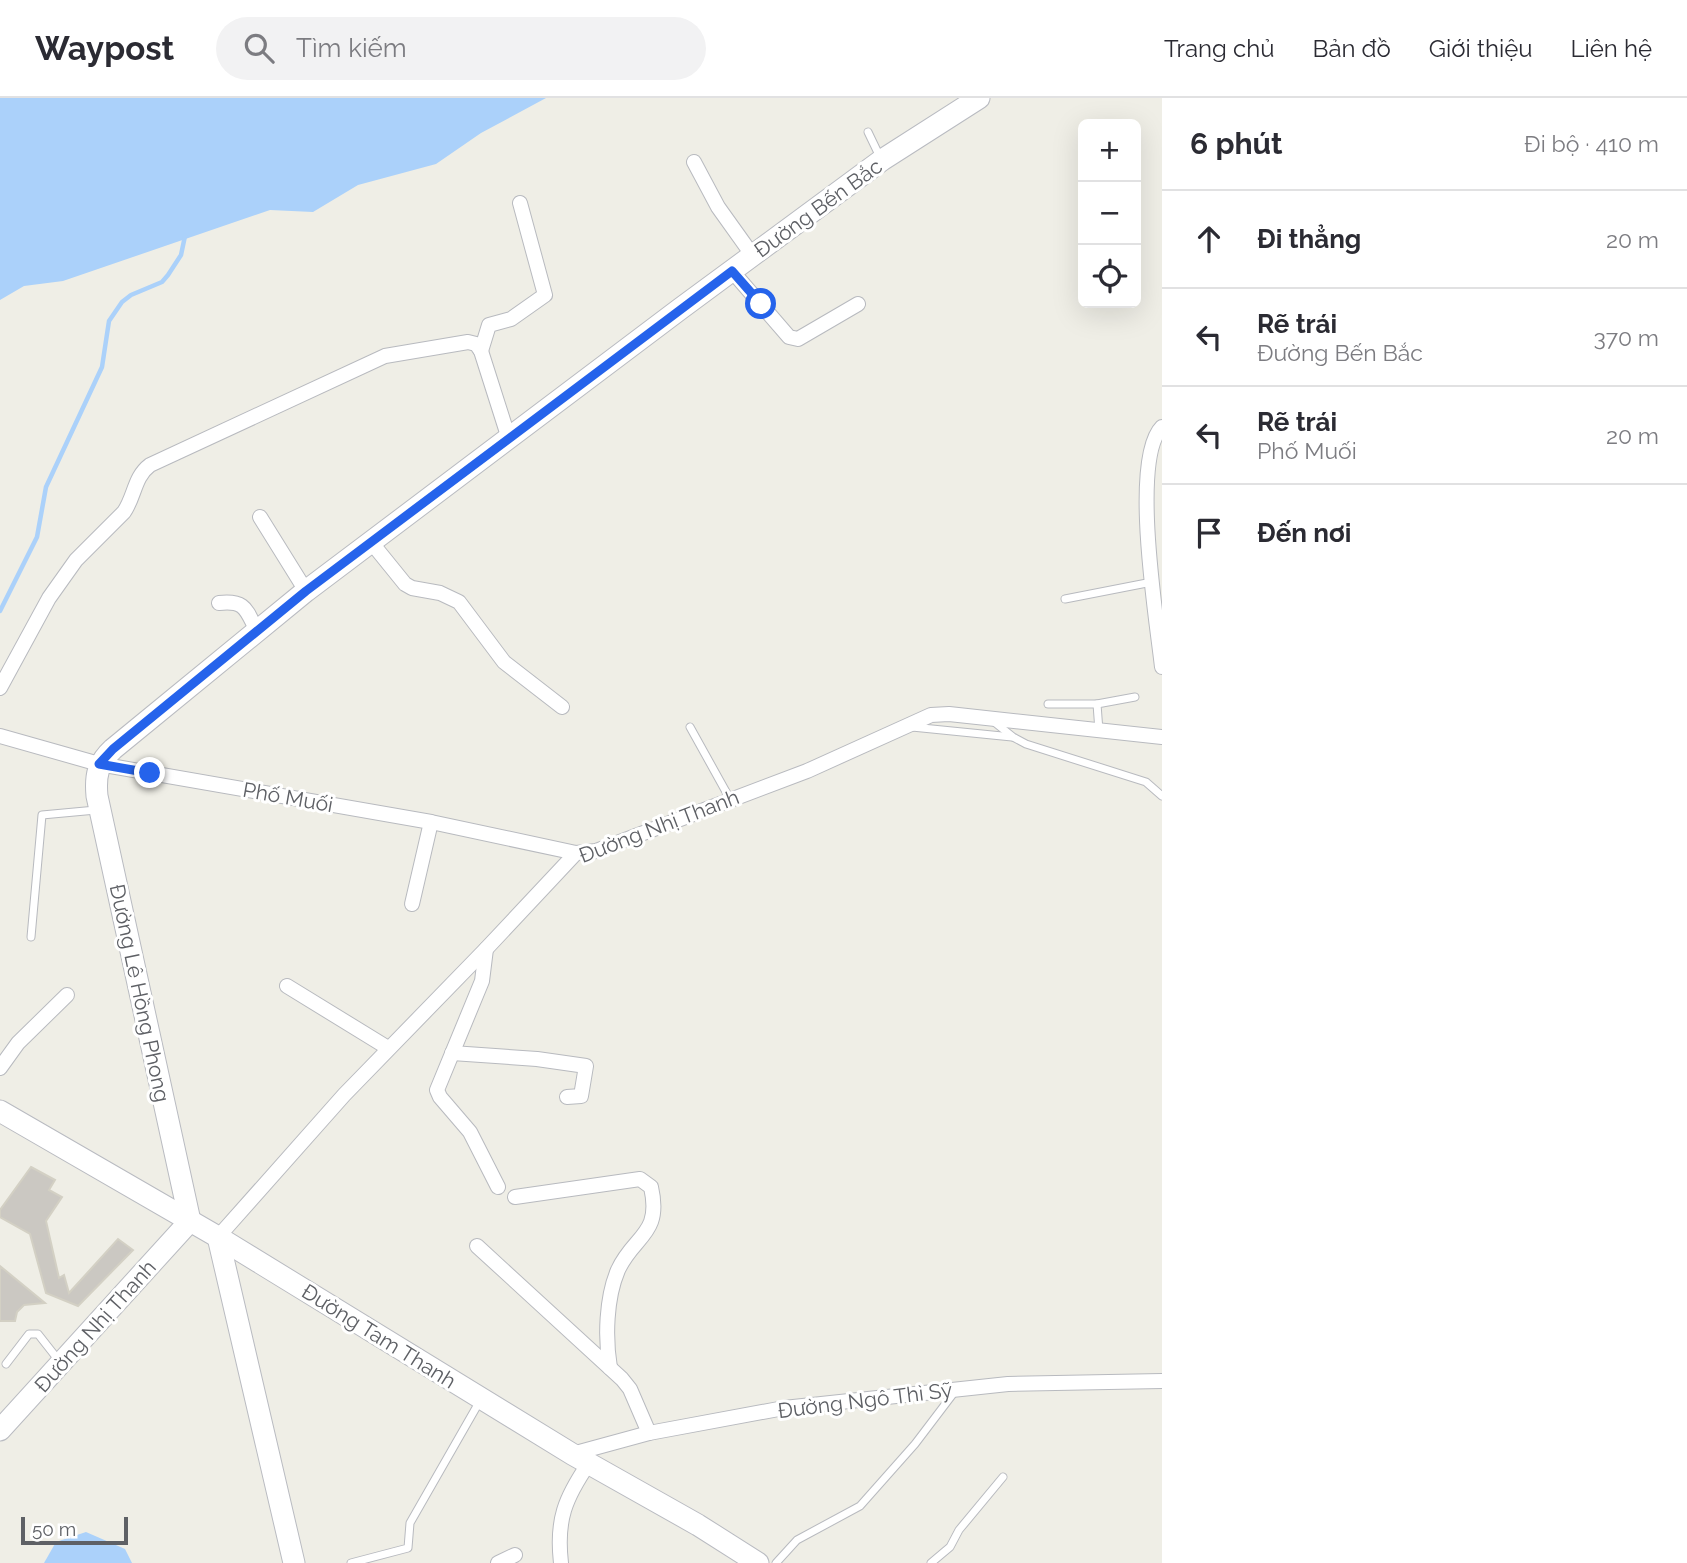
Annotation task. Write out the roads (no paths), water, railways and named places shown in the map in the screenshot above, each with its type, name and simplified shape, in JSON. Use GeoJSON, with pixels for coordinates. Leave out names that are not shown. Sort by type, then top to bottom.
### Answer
{"type":"FeatureCollection","features":[{"type":"Feature","properties":{"kind":"main road","name":"Đường Bến Bắc"},"geometry":{"type":"LineString","coordinates":[[99,764],[113,749],[306,591],[882,160],[974,99]]}},
{"type":"Feature","properties":{"kind":"main road","name":"Đường Lê Hồng Phong"},"geometry":{"type":"LineString","coordinates":[[99,764],[96,784],[101,810],[190,1221]]}},
{"type":"Feature","properties":{"kind":"main road","name":"Đường Tam Thanh"},"geometry":{"type":"LineString","coordinates":[[0,1111],[218,1237],[580,1459],[698,1525],[758,1563]]}},
{"type":"Feature","properties":{"kind":"main road","name":"Đường Nhị Thanh"},"geometry":{"type":"LineString","coordinates":[[1,1425],[190,1221]]}},
{"type":"Feature","properties":{"kind":"main road"},"geometry":{"type":"LineString","coordinates":[[218,1237],[294,1563]]}},
{"type":"Feature","properties":{"kind":"street"},"geometry":{"type":"LineString","coordinates":[[694,162],[718,207],[753,256]]}},
{"type":"Feature","properties":{"kind":"street"},"geometry":{"type":"LineString","coordinates":[[481,351],[489,325],[511,319],[545,295],[520,203]]}},
{"type":"Feature","properties":{"kind":"street"},"geometry":{"type":"LineString","coordinates":[[732,271],[789,337],[794,339],[858,304]]}},
{"type":"Feature","properties":{"kind":"street"},"geometry":{"type":"LineString","coordinates":[[0,688],[49,597],[76,560],[124,512],[138,477],[150,465],[385,356],[468,342],[475,344],[481,351],[509,439]]}},
{"type":"Feature","properties":{"kind":"street"},"geometry":{"type":"LineString","coordinates":[[1162,427],[1153,443],[1147,481],[1146,529],[1152,582],[1159,611],[1162,667]]}},
{"type":"Feature","properties":{"kind":"street"},"geometry":{"type":"LineString","coordinates":[[260,517],[306,591]]}},
{"type":"Feature","properties":{"kind":"street"},"geometry":{"type":"LineString","coordinates":[[371,542],[405,584],[412,588],[440,593],[459,602],[504,663],[562,706]]}},
{"type":"Feature","properties":{"kind":"street"},"geometry":{"type":"LineString","coordinates":[[219,603],[235,601],[241,604],[257,631]]}},
{"type":"Feature","properties":{"kind":"street","name":"Đường Nhị Thanh"},"geometry":{"type":"LineString","coordinates":[[218,1237],[388,1048],[576,853],[596,851],[807,771],[931,715],[949,714],[1162,737]]}},
{"type":"Feature","properties":{"kind":"street","name":"Phố Muối"},"geometry":{"type":"LineString","coordinates":[[0,736],[99,764],[431,822],[576,853]]}},
{"type":"Feature","properties":{"kind":"street"},"geometry":{"type":"LineString","coordinates":[[412,904],[431,822]]}},
{"type":"Feature","properties":{"kind":"street"},"geometry":{"type":"LineString","coordinates":[[486,949],[482,981],[438,1084],[440,1097],[466,1125],[498,1187]]}},
{"type":"Feature","properties":{"kind":"street"},"geometry":{"type":"LineString","coordinates":[[287,986],[388,1048]]}},
{"type":"Feature","properties":{"kind":"street"},"geometry":{"type":"LineString","coordinates":[[0,1068],[18,1043],[66,995]]}},
{"type":"Feature","properties":{"kind":"street"},"geometry":{"type":"LineString","coordinates":[[452,1053],[537,1059],[586,1066],[581,1096],[566,1097]]}},
{"type":"Feature","properties":{"kind":"street"},"geometry":{"type":"LineString","coordinates":[[515,1197],[640,1179],[651,1187],[655,1210],[651,1223],[646,1234],[625,1258],[612,1286],[607,1348],[610,1368]]}},
{"type":"Feature","properties":{"kind":"street"},"geometry":{"type":"LineString","coordinates":[[477,1246],[630,1388],[649,1433]]}},
{"type":"Feature","properties":{"kind":"street","name":"Đường Ngô Thì Sỹ"},"geometry":{"type":"LineString","coordinates":[[580,1459],[649,1433],[784,1408],[1007,1384],[1162,1381]]}},
{"type":"Feature","properties":{"kind":"street"},"geometry":{"type":"LineString","coordinates":[[561,1563],[560,1534],[565,1504],[580,1459]]}},
{"type":"Feature","properties":{"kind":"street"},"geometry":{"type":"LineString","coordinates":[[498,1563],[515,1555]]}},
{"type":"Feature","properties":{"kind":"lane"},"geometry":{"type":"LineString","coordinates":[[868,132],[882,160]]}},
{"type":"Feature","properties":{"kind":"lane"},"geometry":{"type":"LineString","coordinates":[[1065,599],[1152,582]]}},
{"type":"Feature","properties":{"kind":"lane"},"geometry":{"type":"LineString","coordinates":[[1048,704],[1097,704],[1135,697]]}},
{"type":"Feature","properties":{"kind":"lane"},"geometry":{"type":"LineString","coordinates":[[1097,704],[1099,731]]}},
{"type":"Feature","properties":{"kind":"lane"},"geometry":{"type":"LineString","coordinates":[[990,718],[1026,744],[1146,782],[1162,796]]}},
{"type":"Feature","properties":{"kind":"lane"},"geometry":{"type":"LineString","coordinates":[[906,726],[1013,737]]}},
{"type":"Feature","properties":{"kind":"lane"},"geometry":{"type":"LineString","coordinates":[[690,727],[730,799]]}},
{"type":"Feature","properties":{"kind":"lane"},"geometry":{"type":"LineString","coordinates":[[32,937],[42,815],[101,810]]}},
{"type":"Feature","properties":{"kind":"lane"},"geometry":{"type":"LineString","coordinates":[[6,1364],[33,1332],[38,1334],[61,1363]]}},
{"type":"Feature","properties":{"kind":"lane"},"geometry":{"type":"LineString","coordinates":[[776,1563],[797,1540],[860,1506],[915,1444],[957,1389]]}},
{"type":"Feature","properties":{"kind":"lane"},"geometry":{"type":"LineString","coordinates":[[351,1563],[408,1548],[410,1523],[481,1399]]}},
{"type":"Feature","properties":{"kind":"lane"},"geometry":{"type":"LineString","coordinates":[[931,1563],[950,1547],[959,1530],[1003,1477]]}},
{"type":"Feature","properties":{"kind":"water"},"geometry":{"type":"Polygon","coordinates":[[[0,98],[546,98],[481,133],[436,164],[358,185],[313,212],[270,210],[63,281],[24,286],[0,300],[0,98]]]}},
{"type":"Feature","properties":{"kind":"water"},"geometry":{"type":"Polygon","coordinates":[[[86,1532],[125,1549],[132,1563],[44,1563],[56,1542],[86,1532]]]}},
{"type":"Feature","properties":{"kind":"waterway"},"geometry":{"type":"LineString","coordinates":[[0,611],[37,537],[46,487],[102,367],[109,321],[122,302],[131,295],[162,282],[181,255],[185,236]]}}]}
